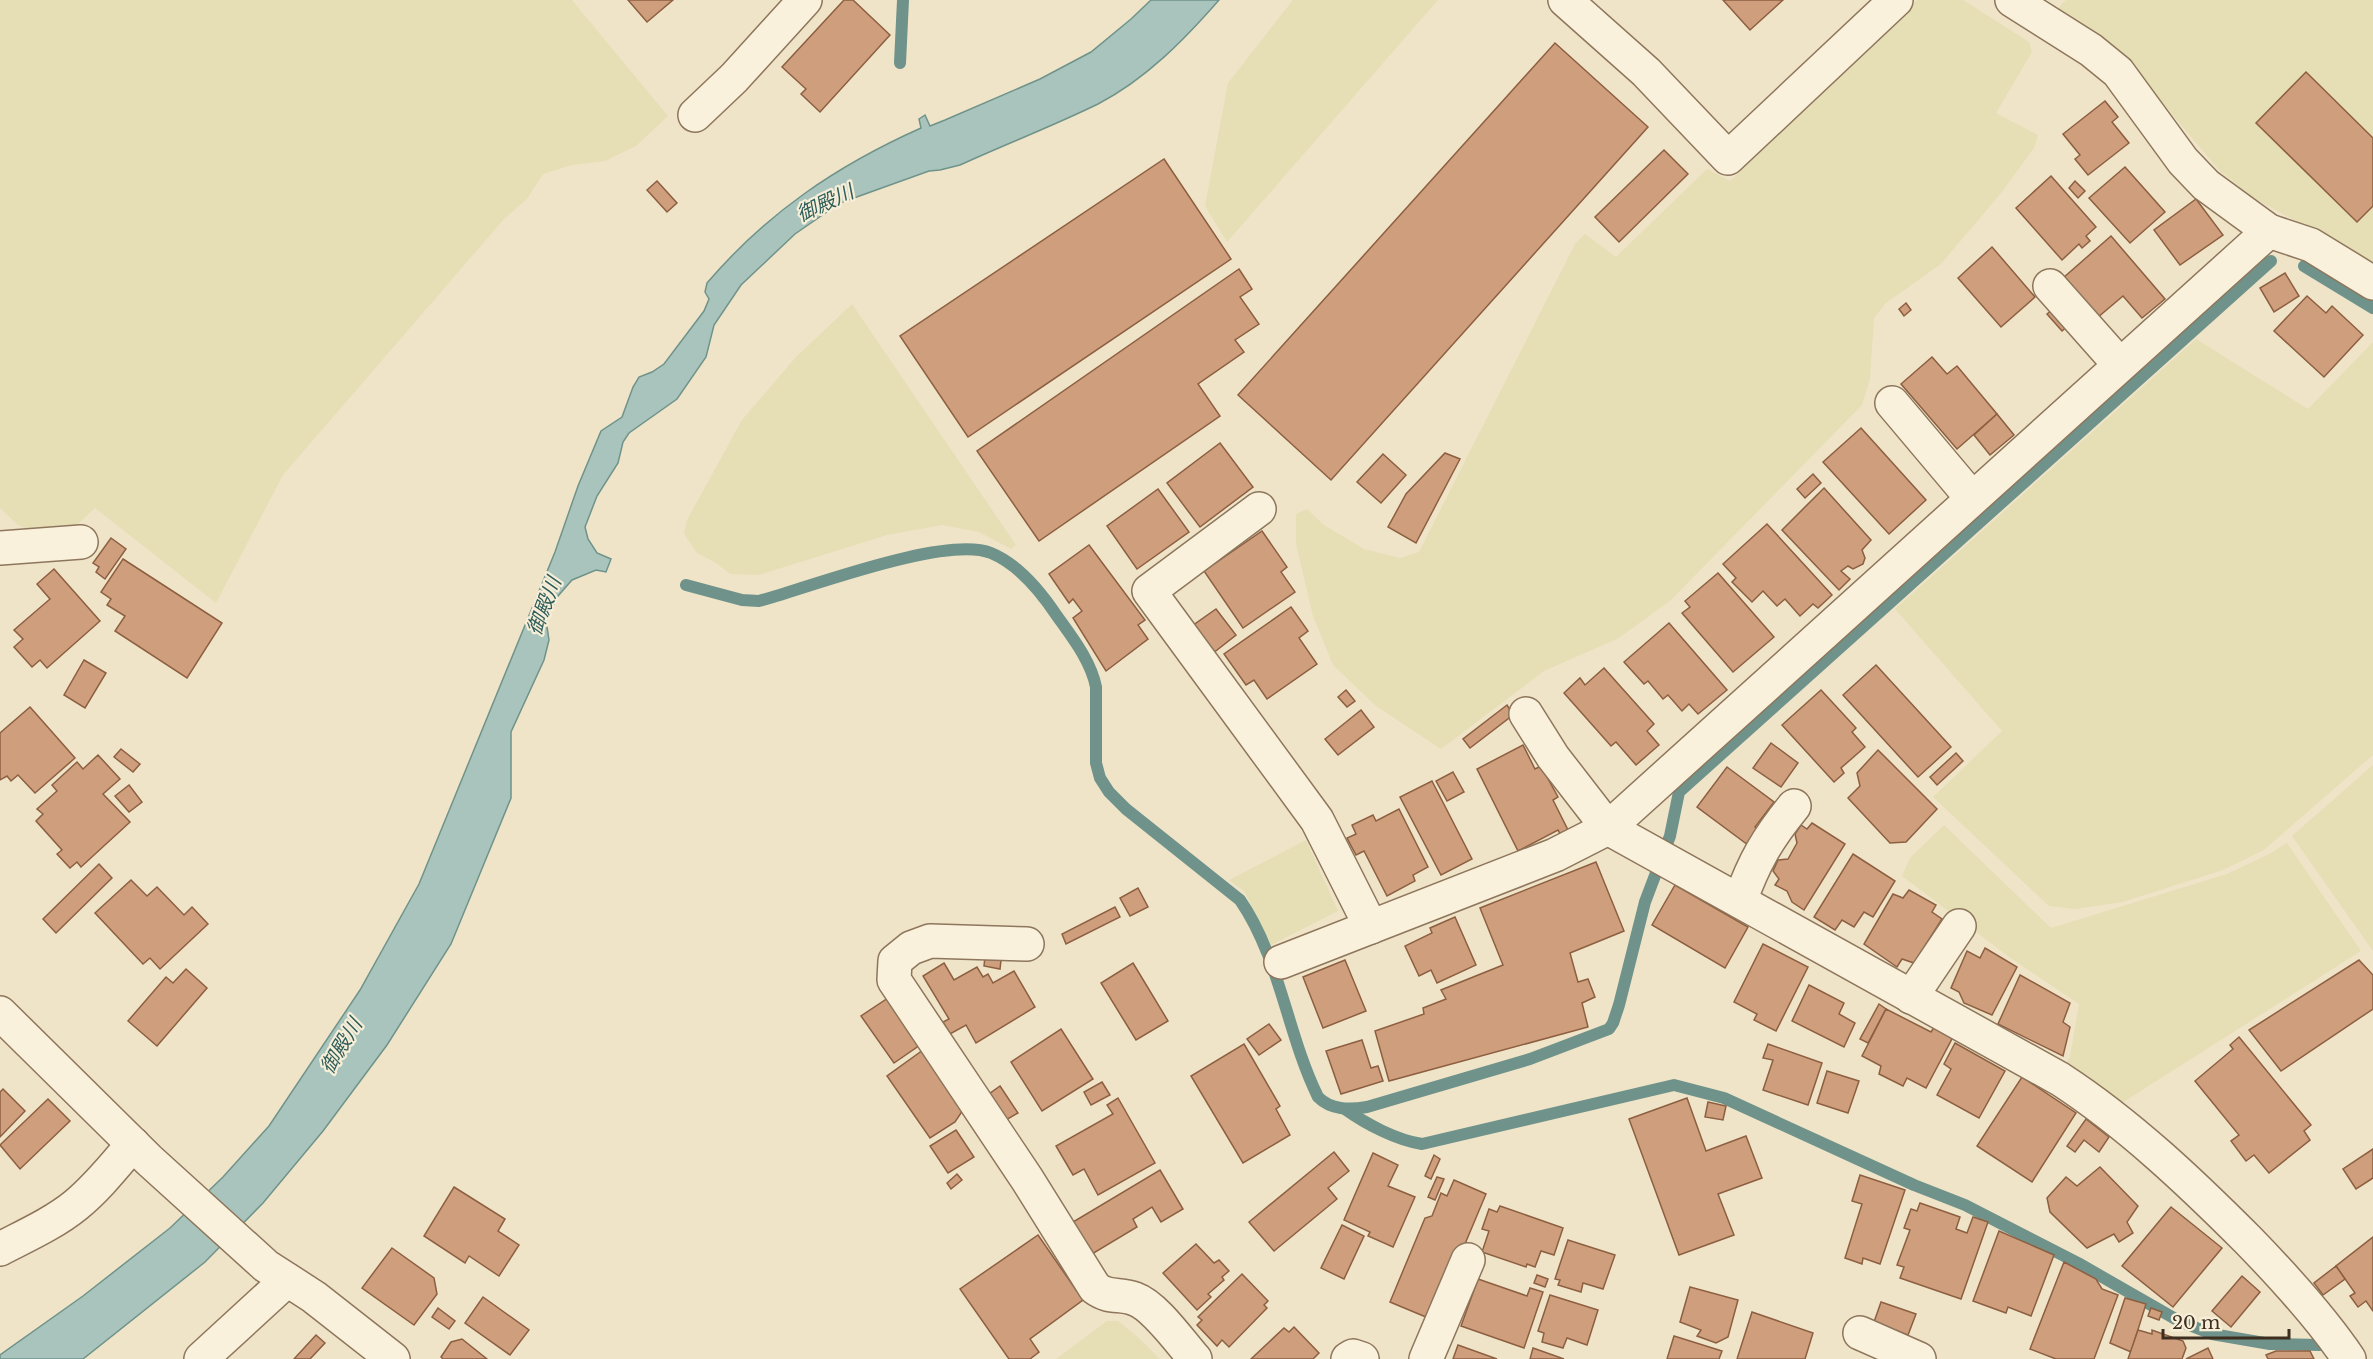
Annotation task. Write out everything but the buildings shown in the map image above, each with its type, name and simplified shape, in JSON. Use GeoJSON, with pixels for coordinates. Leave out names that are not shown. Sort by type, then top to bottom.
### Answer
{"type":"FeatureCollection","features":[{"type":"Feature","properties":{"kind":"street"},"geometry":{"type":"LineString","coordinates":[[695,115],[734,78],[805,0]]}},
{"type":"Feature","properties":{"kind":"street"},"geometry":{"type":"LineString","coordinates":[[1565,0],[1646,72],[1728,158],[1896,0]]}},
{"type":"Feature","properties":{"kind":"street"},"geometry":{"type":"LineString","coordinates":[[2012,0],[2091,50],[2118,72],[2183,161],[2206,185],[2269,231],[2311,245],[2373,284]]}},
{"type":"Feature","properties":{"kind":"street"},"geometry":{"type":"LineString","coordinates":[[1281,962],[1555,855],[1608,828],[2269,231]]}},
{"type":"Feature","properties":{"kind":"street"},"geometry":{"type":"LineString","coordinates":[[2050,286],[2120,365]]}},
{"type":"Feature","properties":{"kind":"street"},"geometry":{"type":"LineString","coordinates":[[1892,403],[1972,498]]}},
{"type":"Feature","properties":{"kind":"street"},"geometry":{"type":"LineString","coordinates":[[1259,509],[1149,591],[1317,820],[1371,927]]}},
{"type":"Feature","properties":{"kind":"street"},"geometry":{"type":"LineString","coordinates":[[0,548],[81,542]]}},
{"type":"Feature","properties":{"kind":"street"},"geometry":{"type":"LineString","coordinates":[[1526,714],[1553,758],[1608,828],[2060,1079],[2100,1107],[2209,1201],[2279,1273],[2336,1339],[2349,1359]]}},
{"type":"Feature","properties":{"kind":"street"},"geometry":{"type":"LineString","coordinates":[[1740,901],[1752,867],[1771,834],[1794,806]]}},
{"type":"Feature","properties":{"kind":"street"},"geometry":{"type":"LineString","coordinates":[[1911,997],[1959,926]]}},
{"type":"Feature","properties":{"kind":"street"},"geometry":{"type":"LineString","coordinates":[[1026,944],[930,941],[911,948],[895,961],[894,980],[1027,1179],[1095,1288],[1105,1295],[1134,1298],[1146,1304],[1195,1359]]}},
{"type":"Feature","properties":{"kind":"street"},"geometry":{"type":"LineString","coordinates":[[0,1013],[141,1152],[276,1273],[314,1297],[393,1359]]}},
{"type":"Feature","properties":{"kind":"street"},"geometry":{"type":"LineString","coordinates":[[0,1249],[75,1206],[95,1187],[141,1152]]}},
{"type":"Feature","properties":{"kind":"street"},"geometry":{"type":"LineString","coordinates":[[1426,1359],[1468,1260]]}},
{"type":"Feature","properties":{"kind":"street"},"geometry":{"type":"LineString","coordinates":[[201,1359],[276,1273]]}},
{"type":"Feature","properties":{"kind":"street"},"geometry":{"type":"LineString","coordinates":[[1860,1333],[1919,1359]]}},
{"type":"Feature","properties":{"kind":"street"},"geometry":{"type":"LineString","coordinates":[[1348,1359],[1353,1356],[1362,1359]]}},
{"type":"Feature","properties":{"kind":"shaded area"},"geometry":{"type":"Polygon","coordinates":[[[0,0],[572,0],[668,116],[636,146],[605,161],[572,165],[543,174],[527,199],[504,219],[283,475],[216,603],[95,508],[69,532],[38,533],[18,525],[0,508],[0,0]]]}},
{"type":"Feature","properties":{"kind":"shaded area"},"geometry":{"type":"Polygon","coordinates":[[[1293,0],[1438,0],[1227,242],[1205,206],[1228,83],[1293,0]]]}},
{"type":"Feature","properties":{"kind":"shaded area"},"geometry":{"type":"Polygon","coordinates":[[[1917,0],[1963,0],[2029,42],[2032,52],[1996,113],[2038,135],[2034,148],[2001,193],[1941,264],[1886,303],[1874,318],[1870,379],[1862,405],[1671,600],[1619,638],[1544,671],[1441,749],[1376,706],[1333,665],[1313,616],[1296,544],[1296,514],[1307,509],[1324,525],[1364,549],[1400,558],[1419,552],[1575,244],[1585,234],[1616,257],[1707,169],[1730,181],[1917,0]]]}},
{"type":"Feature","properties":{"kind":"shaded area"},"geometry":{"type":"Polygon","coordinates":[[[2066,0],[2373,0],[2373,264],[2252,197],[2220,171],[2130,65],[2060,15],[2059,7],[2066,0]]]}},
{"type":"Feature","properties":{"kind":"shaded area"},"geometry":{"type":"Polygon","coordinates":[[[852,304],[1016,545],[1011,549],[979,532],[942,525],[887,535],[759,575],[730,574],[697,553],[684,534],[687,520],[742,420],[796,357],[852,304]]]}},
{"type":"Feature","properties":{"kind":"shaded area"},"geometry":{"type":"Polygon","coordinates":[[[2196,339],[2308,409],[2373,342],[2373,755],[2264,850],[2223,870],[2123,902],[2075,909],[2049,906],[1933,797],[2002,731],[1895,609],[2196,339]]]}},
{"type":"Feature","properties":{"kind":"shaded area"},"geometry":{"type":"Polygon","coordinates":[[[2373,765],[2373,951],[2292,836],[2373,765]]]}},
{"type":"Feature","properties":{"kind":"shaded area"},"geometry":{"type":"Polygon","coordinates":[[[1944,825],[2051,928],[2227,874],[2287,843],[2361,951],[2114,1108],[2060,1072],[2070,1057],[2079,1004],[2012,959],[1902,876],[1910,858],[1944,825]]]}},
{"type":"Feature","properties":{"kind":"shaded area"},"geometry":{"type":"Polygon","coordinates":[[[1306,840],[1338,911],[1271,945],[1244,891],[1229,880],[1306,840]]]}},
{"type":"Feature","properties":{"kind":"shaded area"},"geometry":{"type":"Polygon","coordinates":[[[1107,1321],[1118,1321],[1160,1359],[1056,1359],[1107,1321]]]}},
{"type":"Feature","properties":{"kind":"water","name":"御殿川"},"geometry":{"type":"Polygon","coordinates":[[[1151,0],[1219,0],[1163,58],[1116,94],[1081,112],[960,165],[929,171],[840,203],[795,234],[741,285],[714,325],[706,357],[677,399],[629,433],[623,442],[618,463],[597,496],[585,527],[588,539],[597,553],[611,559],[606,572],[596,570],[572,580],[558,596],[546,620],[549,640],[544,660],[511,732],[511,798],[451,944],[387,1045],[323,1131],[263,1203],[205,1262],[83,1359],[0,1359],[0,1355],[83,1296],[170,1228],[223,1177],[269,1126],[360,990],[419,884],[555,552],[578,486],[601,431],[622,417],[639,377],[664,364],[704,311],[709,299],[705,292],[707,283],[730,258],[779,213],[860,158],[921,128],[919,119],[925,115],[930,126],[1040,79],[1091,52],[1151,0]]]}},
{"type":"Feature","properties":{"kind":"waterway"},"geometry":{"type":"LineString","coordinates":[[900,63],[903,0]]}},
{"type":"Feature","properties":{"kind":"waterway"},"geometry":{"type":"LineString","coordinates":[[686,585],[742,600],[759,601],[877,565],[943,551],[970,549],[991,553],[1020,571],[1044,598],[1075,641],[1094,677],[1096,763],[1100,778],[1109,792],[1126,809],[1240,900],[1265,946],[1298,1048],[1318,1097],[1334,1107],[1354,1109],[1367,1107],[1530,1059],[1609,1029],[1619,1005],[1645,902],[1670,836],[1679,792],[2271,261]]}},
{"type":"Feature","properties":{"kind":"waterway"},"geometry":{"type":"LineString","coordinates":[[2304,266],[2373,308]]}},
{"type":"Feature","properties":{"kind":"waterway"},"geometry":{"type":"LineString","coordinates":[[1345,1109],[1382,1131],[1422,1144],[1674,1085],[1724,1098],[1914,1185],[1965,1205],[2078,1263],[2179,1321],[2212,1334],[2270,1344],[2320,1345]]}}]}
